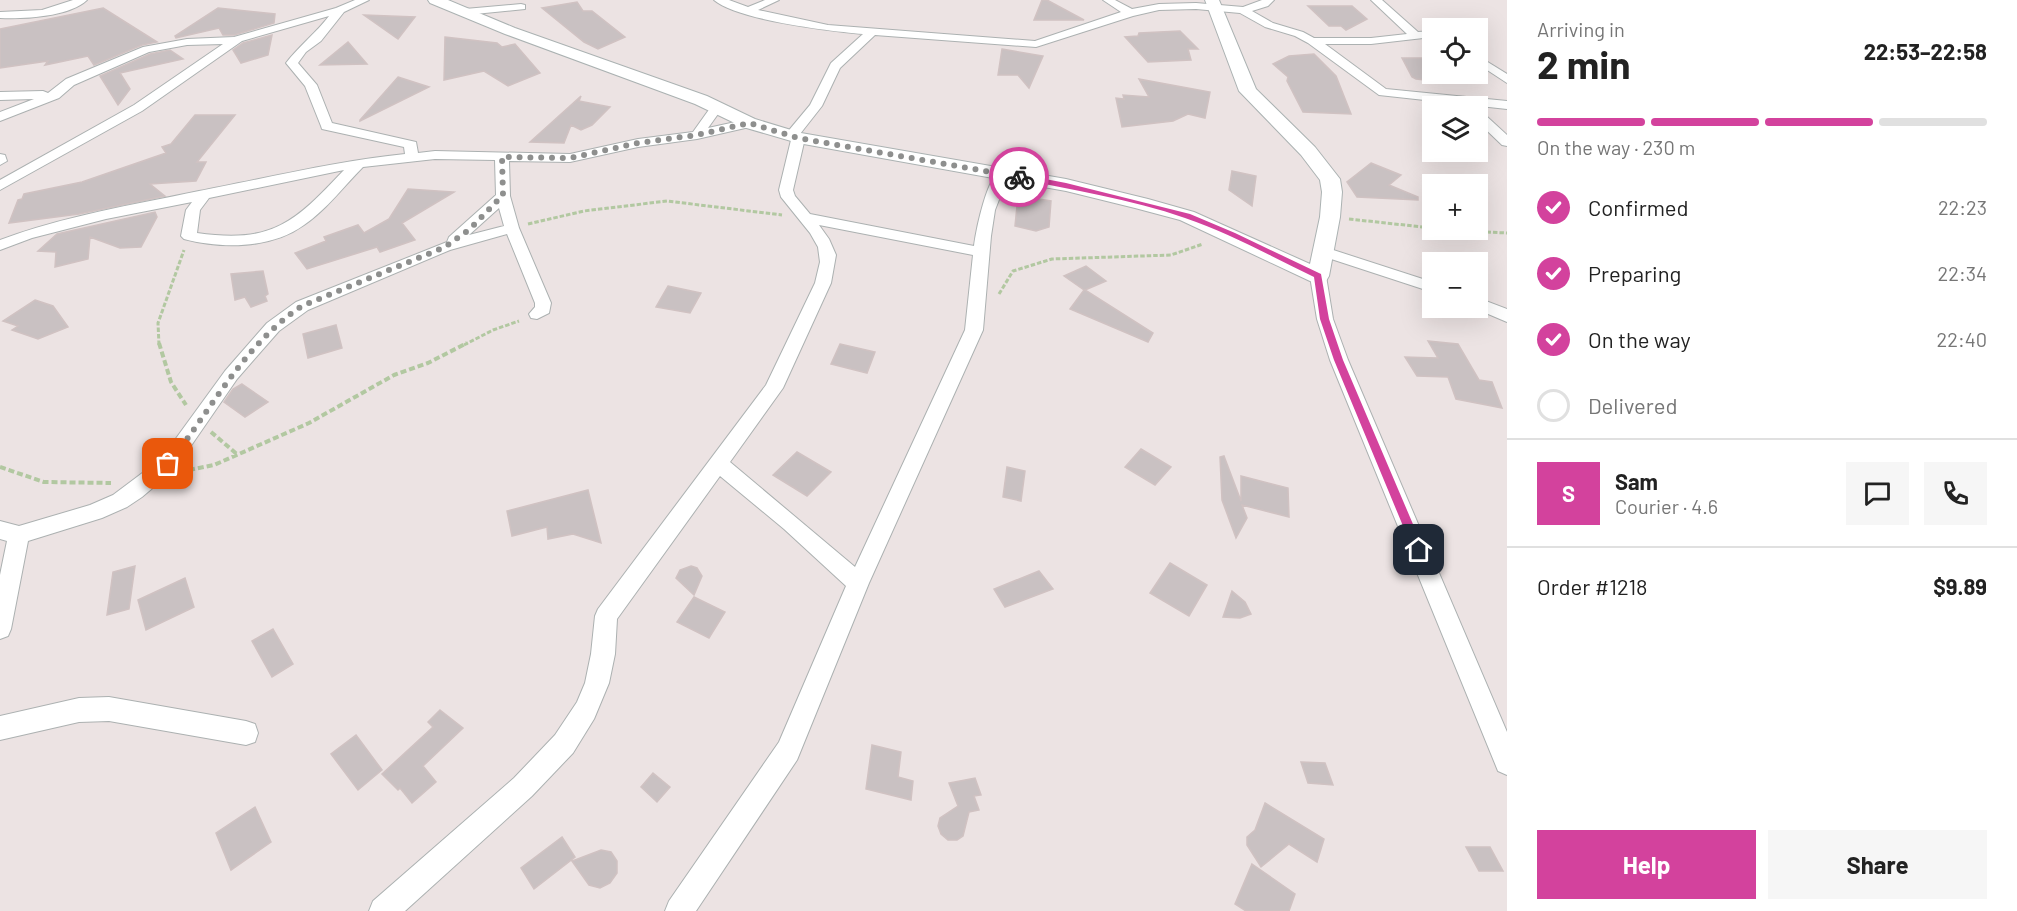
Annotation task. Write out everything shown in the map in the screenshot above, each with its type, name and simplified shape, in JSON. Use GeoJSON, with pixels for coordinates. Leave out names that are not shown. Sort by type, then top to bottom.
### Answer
{"type":"FeatureCollection","features":[{"type":"Feature","properties":{"kind":"street"},"geometry":{"type":"LineString","coordinates":[[0,15],[27,15],[57,9],[82,0]]}},
{"type":"Feature","properties":{"kind":"street"},"geometry":{"type":"LineString","coordinates":[[0,117],[55,95],[70,82],[147,49],[187,42],[238,39],[340,10],[364,0]]}},
{"type":"Feature","properties":{"kind":"street"},"geometry":{"type":"LineString","coordinates":[[435,0],[510,31],[717,107],[749,123],[798,138],[1066,185],[1142,203],[1187,216],[1232,234],[1318,276]]}},
{"type":"Feature","properties":{"kind":"street"},"geometry":{"type":"LineString","coordinates":[[719,0],[746,11],[828,28],[1036,44],[1130,13],[1213,4],[1244,10],[1269,25],[1299,34],[1341,60],[1383,92],[1422,98]]}},
{"type":"Feature","properties":{"kind":"street"},"geometry":{"type":"LineString","coordinates":[[746,11],[774,0]]}},
{"type":"Feature","properties":{"kind":"street"},"geometry":{"type":"LineString","coordinates":[[1108,0],[1130,13]]}},
{"type":"Feature","properties":{"kind":"street"},"geometry":{"type":"LineString","coordinates":[[1244,10],[1264,4],[1269,0]]}},
{"type":"Feature","properties":{"kind":"street"},"geometry":{"type":"LineString","coordinates":[[1376,0],[1414,34]]}},
{"type":"Feature","properties":{"kind":"street"},"geometry":{"type":"LineString","coordinates":[[465,12],[524,3]]}},
{"type":"Feature","properties":{"kind":"street"},"geometry":{"type":"LineString","coordinates":[[510,31],[524,3]]}},
{"type":"Feature","properties":{"kind":"street"},"geometry":{"type":"LineString","coordinates":[[1213,4],[1248,91],[1308,150],[1330,179],[1332,192],[1330,217],[1318,276],[1325,319],[1339,360],[1507,762]]}},
{"type":"Feature","properties":{"kind":"street"},"geometry":{"type":"LineString","coordinates":[[340,10],[317,39],[302,50],[292,63],[311,85],[327,126],[408,144],[411,146],[412,156]]}},
{"type":"Feature","properties":{"kind":"street"},"geometry":{"type":"LineString","coordinates":[[798,138],[792,135],[816,106],[835,66],[872,32]]}},
{"type":"Feature","properties":{"kind":"street"},"geometry":{"type":"LineString","coordinates":[[1312,41],[1371,40],[1422,34]]}},
{"type":"Feature","properties":{"kind":"street"},"geometry":{"type":"LineString","coordinates":[[0,186],[131,112],[238,39]]}},
{"type":"Feature","properties":{"kind":"street"},"geometry":{"type":"LineString","coordinates":[[1488,66],[1507,79]]}},
{"type":"Feature","properties":{"kind":"street"},"geometry":{"type":"LineString","coordinates":[[0,96],[55,95]]}},
{"type":"Feature","properties":{"kind":"street"},"geometry":{"type":"LineString","coordinates":[[1488,105],[1507,105]]}},
{"type":"Feature","properties":{"kind":"street"},"geometry":{"type":"LineString","coordinates":[[697,135],[717,107]]}},
{"type":"Feature","properties":{"kind":"street"},"geometry":{"type":"LineString","coordinates":[[0,245],[27,235],[105,215],[358,163],[412,156],[570,158],[749,123]]}},
{"type":"Feature","properties":{"kind":"street"},"geometry":{"type":"LineString","coordinates":[[1488,125],[1507,142]]}},
{"type":"Feature","properties":{"kind":"street"},"geometry":{"type":"LineString","coordinates":[[384,911],[444,860],[548,764],[568,740],[594,693],[603,661],[606,616],[774,388],[824,283],[828,268],[828,254],[821,240],[788,197],[786,190],[798,138]]}},
{"type":"Feature","properties":{"kind":"street"},"geometry":{"type":"LineString","coordinates":[[502,157],[503,195],[512,228],[543,303],[543,309],[537,314]]}},
{"type":"Feature","properties":{"kind":"street"},"geometry":{"type":"LineString","coordinates":[[204,195],[193,210],[189,236],[227,241],[251,239],[287,229],[299,222],[358,163]]}},
{"type":"Feature","properties":{"kind":"street"},"geometry":{"type":"LineString","coordinates":[[679,911],[788,751],[858,583],[974,330],[981,252],[988,210],[1002,174]]}},
{"type":"Feature","properties":{"kind":"street"},"geometry":{"type":"LineString","coordinates":[[445,247],[470,229],[503,195]]}},
{"type":"Feature","properties":{"kind":"street"},"geometry":{"type":"LineString","coordinates":[[803,217],[981,252]]}},
{"type":"Feature","properties":{"kind":"street"},"geometry":{"type":"LineString","coordinates":[[0,629],[9,532],[95,512],[120,501],[148,481],[168,464],[231,375],[273,327],[302,306],[445,247],[512,228]]}},
{"type":"Feature","properties":{"kind":"street"},"geometry":{"type":"LineString","coordinates":[[1324,252],[1422,284]]}},
{"type":"Feature","properties":{"kind":"street"},"geometry":{"type":"LineString","coordinates":[[1488,307],[1507,315]]}},
{"type":"Feature","properties":{"kind":"street"},"geometry":{"type":"LineString","coordinates":[[719,464],[791,523],[858,583]]}},
{"type":"Feature","properties":{"kind":"street"},"geometry":{"type":"LineString","coordinates":[[0,728],[68,712],[109,709],[246,733]]}},
{"type":"Feature","properties":{"kind":"path"},"geometry":{"type":"LineString","coordinates":[[512,228],[584,211],[667,201],[803,217]]}},
{"type":"Feature","properties":{"kind":"path"},"geometry":{"type":"LineString","coordinates":[[1330,217],[1422,227]]}},
{"type":"Feature","properties":{"kind":"path"},"geometry":{"type":"LineString","coordinates":[[1488,233],[1507,233]]}},
{"type":"Feature","properties":{"kind":"path"},"geometry":{"type":"LineString","coordinates":[[996,298],[1013,271],[1052,259],[1171,255],[1232,234]]}},
{"type":"Feature","properties":{"kind":"path"},"geometry":{"type":"LineString","coordinates":[[189,236],[158,323],[159,345],[171,382],[198,422],[238,455]]}},
{"type":"Feature","properties":{"kind":"path"},"geometry":{"type":"LineString","coordinates":[[0,467],[44,482],[86,484],[148,481],[214,465],[309,423],[394,375],[428,363],[493,330],[537,314]]}},
{"type":"Feature","properties":{"kind":"building"},"geometry":{"type":"Polygon","coordinates":[[[1042,0],[1047,0],[1084,20],[1034,20],[1042,0]]]}},
{"type":"Feature","properties":{"kind":"building"},"geometry":{"type":"Polygon","coordinates":[[[577,2],[583,11],[592,11],[625,37],[598,49],[584,42],[542,8],[577,2]]]}},
{"type":"Feature","properties":{"kind":"building"},"geometry":{"type":"Polygon","coordinates":[[[1308,6],[1352,6],[1367,19],[1346,30],[1341,26],[1329,26],[1308,6]]]}},
{"type":"Feature","properties":{"kind":"building"},"geometry":{"type":"Polygon","coordinates":[[[103,8],[157,42],[142,45],[94,65],[88,56],[45,65],[48,61],[0,68],[0,29],[103,8]]]}},
{"type":"Feature","properties":{"kind":"building"},"geometry":{"type":"Polygon","coordinates":[[[218,8],[275,14],[274,23],[234,35],[223,35],[219,28],[176,38],[175,36],[218,8]]]}},
{"type":"Feature","properties":{"kind":"building"},"geometry":{"type":"Polygon","coordinates":[[[364,15],[415,17],[398,39],[364,15]]]}},
{"type":"Feature","properties":{"kind":"building"},"geometry":{"type":"Polygon","coordinates":[[[1180,31],[1198,49],[1188,49],[1191,60],[1148,62],[1125,37],[1138,36],[1139,33],[1180,31]]]}},
{"type":"Feature","properties":{"kind":"building"},"geometry":{"type":"Polygon","coordinates":[[[272,35],[268,55],[241,63],[233,50],[243,43],[272,35]]]}},
{"type":"Feature","properties":{"kind":"building"},"geometry":{"type":"Polygon","coordinates":[[[445,37],[497,43],[502,47],[515,44],[540,73],[508,86],[484,71],[444,80],[445,37]]]}},
{"type":"Feature","properties":{"kind":"building"},"geometry":{"type":"Polygon","coordinates":[[[348,42],[367,64],[320,65],[348,42]]]}},
{"type":"Feature","properties":{"kind":"building"},"geometry":{"type":"Polygon","coordinates":[[[1002,49],[1043,56],[1029,88],[1018,75],[998,75],[1002,49]]]}},
{"type":"Feature","properties":{"kind":"building"},"geometry":{"type":"Polygon","coordinates":[[[170,50],[183,59],[120,73],[130,89],[118,105],[100,76],[150,54],[170,50]]]}},
{"type":"Feature","properties":{"kind":"building"},"geometry":{"type":"Polygon","coordinates":[[[1314,54],[1336,76],[1351,114],[1303,112],[1287,81],[1288,77],[1273,64],[1289,56],[1314,54]]]}},
{"type":"Feature","properties":{"kind":"building"},"geometry":{"type":"Polygon","coordinates":[[[1402,58],[1422,58],[1422,80],[1412,77],[1402,58]]]}},
{"type":"Feature","properties":{"kind":"building"},"geometry":{"type":"Polygon","coordinates":[[[398,77],[429,87],[360,121],[360,120],[398,77]]]}},
{"type":"Feature","properties":{"kind":"building"},"geometry":{"type":"Polygon","coordinates":[[[1139,79],[1210,92],[1205,118],[1188,114],[1173,121],[1122,127],[1116,98],[1124,99],[1123,95],[1149,97],[1139,79]]]}},
{"type":"Feature","properties":{"kind":"building"},"geometry":{"type":"Polygon","coordinates":[[[581,96],[579,101],[610,107],[592,125],[581,130],[571,125],[564,143],[530,142],[581,96]]]}},
{"type":"Feature","properties":{"kind":"building"},"geometry":{"type":"Polygon","coordinates":[[[195,115],[235,115],[197,162],[206,162],[196,181],[150,184],[165,196],[79,214],[9,223],[18,200],[22,199],[24,194],[82,182],[166,153],[162,147],[171,144],[195,115]]]}},
{"type":"Feature","properties":{"kind":"building"},"geometry":{"type":"Polygon","coordinates":[[[1371,163],[1401,175],[1389,185],[1418,197],[1418,200],[1357,197],[1347,182],[1371,163]]]}},
{"type":"Feature","properties":{"kind":"building"},"geometry":{"type":"Polygon","coordinates":[[[1232,171],[1256,176],[1252,206],[1229,190],[1232,171]]]}},
{"type":"Feature","properties":{"kind":"building"},"geometry":{"type":"Polygon","coordinates":[[[408,189],[454,192],[402,223],[415,240],[380,252],[377,247],[307,269],[295,253],[326,241],[324,237],[358,225],[364,233],[389,219],[408,189]]]}},
{"type":"Feature","properties":{"kind":"building"},"geometry":{"type":"Polygon","coordinates":[[[1018,196],[1051,201],[1049,227],[1036,231],[1015,226],[1018,196]]]}},
{"type":"Feature","properties":{"kind":"building"},"geometry":{"type":"Polygon","coordinates":[[[155,212],[157,217],[141,247],[120,248],[90,237],[88,259],[55,267],[56,252],[38,251],[57,234],[155,212]]]}},
{"type":"Feature","properties":{"kind":"building"},"geometry":{"type":"Polygon","coordinates":[[[1086,266],[1106,281],[1085,290],[1153,333],[1148,342],[1070,309],[1084,290],[1064,276],[1086,266]]]}},
{"type":"Feature","properties":{"kind":"building"},"geometry":{"type":"Polygon","coordinates":[[[263,271],[268,294],[265,296],[267,301],[251,307],[245,297],[235,300],[231,274],[263,271]]]}},
{"type":"Feature","properties":{"kind":"building"},"geometry":{"type":"Polygon","coordinates":[[[668,286],[701,293],[690,313],[656,307],[668,286]]]}},
{"type":"Feature","properties":{"kind":"building"},"geometry":{"type":"Polygon","coordinates":[[[35,300],[53,306],[68,327],[38,339],[12,330],[18,326],[3,321],[35,300]]]}},
{"type":"Feature","properties":{"kind":"building"},"geometry":{"type":"Polygon","coordinates":[[[336,325],[342,348],[308,358],[303,334],[336,325]]]}},
{"type":"Feature","properties":{"kind":"building"},"geometry":{"type":"Polygon","coordinates":[[[1428,341],[1458,344],[1479,380],[1492,382],[1502,408],[1456,399],[1448,377],[1417,376],[1405,357],[1438,358],[1428,341]]]}},
{"type":"Feature","properties":{"kind":"building"},"geometry":{"type":"Polygon","coordinates":[[[840,344],[875,352],[867,373],[831,364],[840,344]]]}},
{"type":"Feature","properties":{"kind":"building"},"geometry":{"type":"Polygon","coordinates":[[[242,384],[268,402],[245,417],[224,402],[233,389],[242,384]]]}},
{"type":"Feature","properties":{"kind":"building"},"geometry":{"type":"Polygon","coordinates":[[[1141,449],[1171,467],[1155,485],[1125,467],[1141,449]]]}},
{"type":"Feature","properties":{"kind":"building"},"geometry":{"type":"Polygon","coordinates":[[[797,452],[831,472],[807,496],[773,475],[797,452]]]}},
{"type":"Feature","properties":{"kind":"building"},"geometry":{"type":"Polygon","coordinates":[[[1224,456],[1241,501],[1241,476],[1288,488],[1289,517],[1242,505],[1247,518],[1236,538],[1222,500],[1220,457],[1224,456]]]}},
{"type":"Feature","properties":{"kind":"building"},"geometry":{"type":"Polygon","coordinates":[[[1007,467],[1025,471],[1021,501],[1003,497],[1007,467]]]}},
{"type":"Feature","properties":{"kind":"building"},"geometry":{"type":"Polygon","coordinates":[[[588,490],[601,543],[573,534],[548,539],[547,527],[512,536],[507,511],[588,490]]]}},
{"type":"Feature","properties":{"kind":"building"},"geometry":{"type":"Polygon","coordinates":[[[1170,563],[1207,585],[1189,616],[1150,593],[1170,563]]]}},
{"type":"Feature","properties":{"kind":"building"},"geometry":{"type":"Polygon","coordinates":[[[135,566],[129,609],[107,615],[113,572],[135,566]]]}},
{"type":"Feature","properties":{"kind":"building"},"geometry":{"type":"Polygon","coordinates":[[[691,566],[697,568],[702,576],[694,595],[676,578],[680,570],[691,566]]]}},
{"type":"Feature","properties":{"kind":"building"},"geometry":{"type":"Polygon","coordinates":[[[1039,571],[1053,589],[1005,607],[994,589],[1039,571]]]}},
{"type":"Feature","properties":{"kind":"building"},"geometry":{"type":"Polygon","coordinates":[[[185,578],[194,607],[146,630],[138,600],[185,578]]]}},
{"type":"Feature","properties":{"kind":"building"},"geometry":{"type":"Polygon","coordinates":[[[1232,591],[1245,602],[1251,614],[1240,618],[1223,617],[1232,591]]]}},
{"type":"Feature","properties":{"kind":"building"},"geometry":{"type":"Polygon","coordinates":[[[694,597],[725,612],[709,638],[677,622],[694,597]]]}},
{"type":"Feature","properties":{"kind":"building"},"geometry":{"type":"Polygon","coordinates":[[[273,629],[293,664],[272,677],[252,641],[273,629]]]}},
{"type":"Feature","properties":{"kind":"building"},"geometry":{"type":"Polygon","coordinates":[[[440,710],[463,728],[423,766],[436,782],[412,803],[400,788],[398,790],[382,774],[433,727],[428,722],[440,710]]]}},
{"type":"Feature","properties":{"kind":"building"},"geometry":{"type":"Polygon","coordinates":[[[356,735],[382,770],[358,790],[331,754],[356,735]]]}},
{"type":"Feature","properties":{"kind":"building"},"geometry":{"type":"Polygon","coordinates":[[[872,745],[901,752],[898,777],[913,781],[911,800],[866,789],[872,745]]]}},
{"type":"Feature","properties":{"kind":"building"},"geometry":{"type":"Polygon","coordinates":[[[1301,762],[1325,763],[1333,785],[1308,783],[1301,762]]]}},
{"type":"Feature","properties":{"kind":"building"},"geometry":{"type":"Polygon","coordinates":[[[653,773],[670,787],[657,802],[641,787],[653,773]]]}},
{"type":"Feature","properties":{"kind":"building"},"geometry":{"type":"Polygon","coordinates":[[[975,778],[981,795],[974,796],[979,810],[969,812],[963,836],[957,840],[948,840],[941,834],[938,826],[940,818],[958,806],[949,783],[975,778]]]}},
{"type":"Feature","properties":{"kind":"building"},"geometry":{"type":"Polygon","coordinates":[[[1265,803],[1324,839],[1317,862],[1289,844],[1261,867],[1247,845],[1247,837],[1255,830],[1265,803]]]}},
{"type":"Feature","properties":{"kind":"building"},"geometry":{"type":"Polygon","coordinates":[[[255,807],[271,842],[231,870],[216,833],[255,807]]]}},
{"type":"Feature","properties":{"kind":"building"},"geometry":{"type":"Polygon","coordinates":[[[562,837],[575,857],[534,889],[521,868],[562,837]]]}},
{"type":"Feature","properties":{"kind":"building"},"geometry":{"type":"Polygon","coordinates":[[[1466,847],[1490,847],[1503,871],[1479,871],[1466,847]]]}},
{"type":"Feature","properties":{"kind":"building"},"geometry":{"type":"Polygon","coordinates":[[[601,850],[611,852],[617,861],[617,873],[610,883],[600,888],[589,885],[572,861],[601,850]]]}},
{"type":"Feature","properties":{"kind":"building"},"geometry":{"type":"Polygon","coordinates":[[[1252,864],[1295,894],[1289,911],[1246,911],[1235,904],[1252,864]]]}},
{"type":"Feature","properties":{"kind":"way so far"},"geometry":{"type":"LineString","coordinates":[[168,464],[231,375],[273,327],[286,316],[302,306],[445,247],[470,229],[503,195],[502,157],[570,158],[749,123],[798,138],[1019,177]]}},
{"type":"Feature","properties":{"kind":"route"},"geometry":{"type":"LineString","coordinates":[[1019,177],[1066,185],[1187,216],[1232,234],[1318,276],[1325,319],[1339,360],[1419,550]]}}]}
